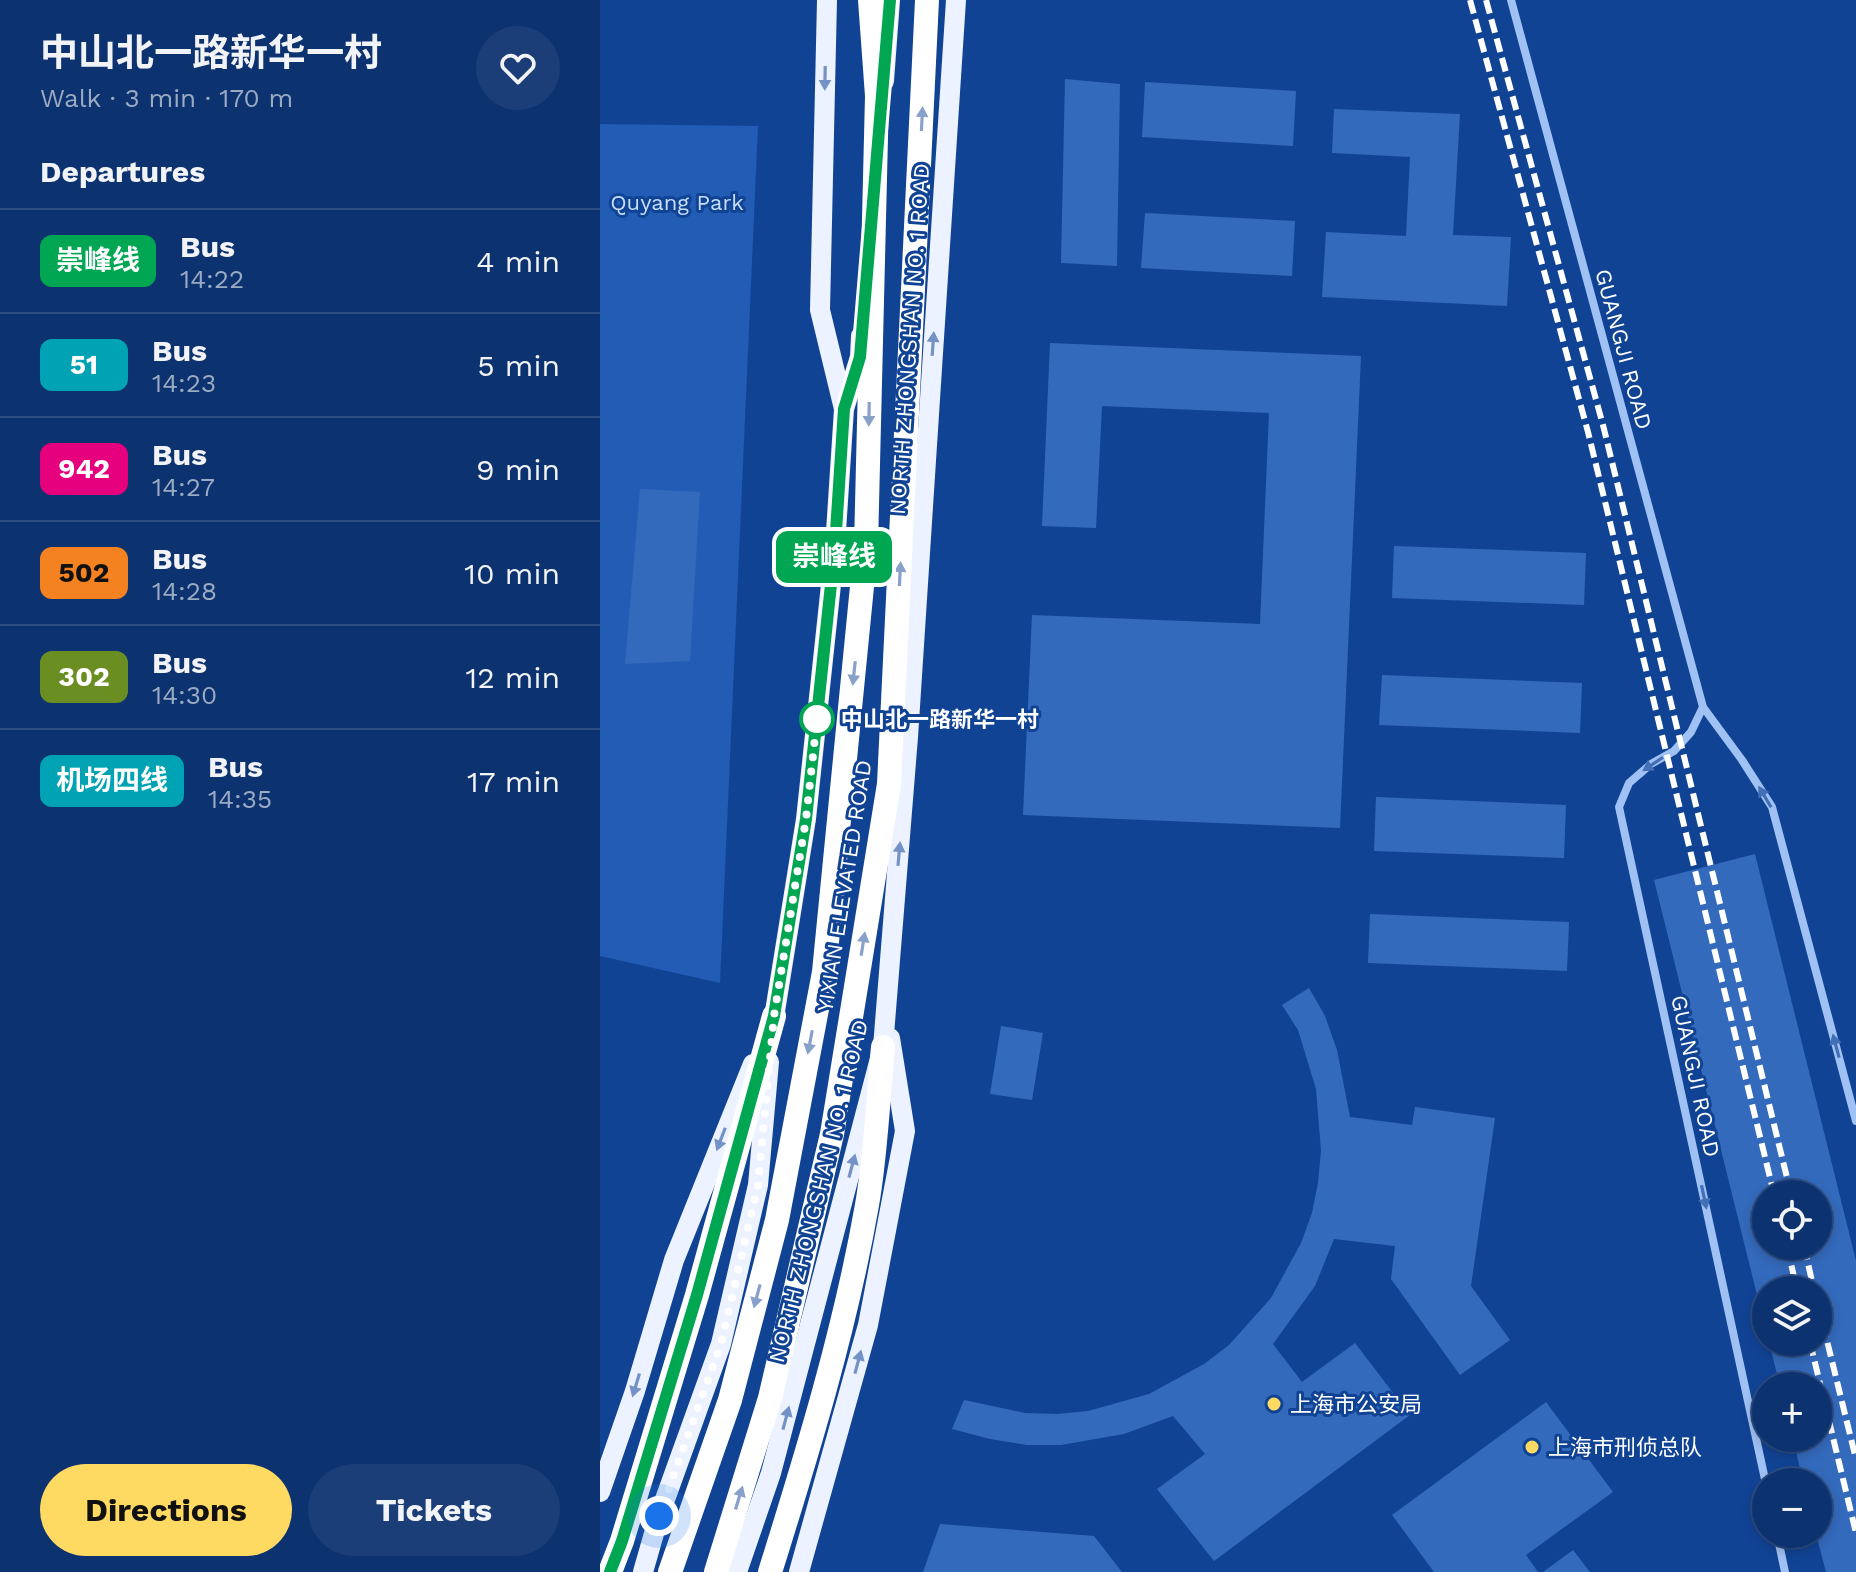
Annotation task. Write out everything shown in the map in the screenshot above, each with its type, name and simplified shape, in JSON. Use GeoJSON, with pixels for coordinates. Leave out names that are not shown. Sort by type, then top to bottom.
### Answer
{"type":"FeatureCollection","features":[{"type":"Feature","properties":{"kind":"highway","name":"YIXIAN ELEVATED ROAD"},"geometry":{"type":"LineString","coordinates":[[670,1572],[730,1400],[777,1220],[824,972],[866,546],[877,96],[870,0]]}},
{"type":"Feature","properties":{"kind":"highway","name":"YIXIAN ELEVATED ROAD"},"geometry":{"type":"LineString","coordinates":[[716,1572],[770,1398],[832,1134],[889,784],[929,0]]}},
{"type":"Feature","properties":{"kind":"highway"},"geometry":{"type":"LineString","coordinates":[[610,1572],[697,1295],[774,1016]]}},
{"type":"Feature","properties":{"kind":"highway"},"geometry":{"type":"LineString","coordinates":[[770,1572],[814,1433],[868,1203],[883,1047]]}},
{"type":"Feature","properties":{"kind":"main road"},"geometry":{"type":"LineString","coordinates":[[827,0],[820,310],[844,409]]}},
{"type":"Feature","properties":{"kind":"main road"},"geometry":{"type":"LineString","coordinates":[[643,1572],[659,1516],[721,1344],[758,1185],[774,1016],[806,819],[835,547],[844,409],[860,357],[890,0]]}},
{"type":"Feature","properties":{"kind":"main road"},"geometry":{"type":"LineString","coordinates":[[929,0],[946,137]]}},
{"type":"Feature","properties":{"kind":"main road","name":"NORTH ZHONGSHAN NO. 1 ROAD"},"geometry":{"type":"LineString","coordinates":[[737,1572],[771,1473],[883,1047],[908,737],[956,0]]}},
{"type":"Feature","properties":{"kind":"main road"},"geometry":{"type":"LineString","coordinates":[[600,1492],[635,1391],[674,1260],[733,1107],[774,1016]]}},
{"type":"Feature","properties":{"kind":"main road"},"geometry":{"type":"LineString","coordinates":[[799,1572],[868,1325],[905,1131],[886,1016]]}},
{"type":"Feature","properties":{"kind":"street","name":"GUANGJI ROAD"},"geometry":{"type":"LineString","coordinates":[[1511,0],[1703,707],[1772,807],[1856,1121]]}},
{"type":"Feature","properties":{"kind":"street","name":"GUANGJI ROAD"},"geometry":{"type":"LineString","coordinates":[[1703,707],[1691,732],[1674,751],[1651,764],[1629,783],[1619,807],[1763,1468]]}},
{"type":"Feature","properties":{"kind":"street"},"geometry":{"type":"LineString","coordinates":[[1780,1548],[1785,1572]]}},
{"type":"Feature","properties":{"kind":"green space","name":"Quyang Park"},"geometry":{"type":"Polygon","coordinates":[[[600,124],[758,126],[720,983],[600,956],[600,124]]]}},
{"type":"Feature","properties":{"kind":"building"},"geometry":{"type":"Polygon","coordinates":[[[1065,79],[1120,84],[1117,266],[1061,263],[1065,79]]]}},
{"type":"Feature","properties":{"kind":"building"},"geometry":{"type":"Polygon","coordinates":[[[1145,82],[1296,91],[1293,146],[1142,137],[1145,82]]]}},
{"type":"Feature","properties":{"kind":"building"},"geometry":{"type":"Polygon","coordinates":[[[1334,109],[1460,114],[1453,235],[1511,237],[1507,306],[1322,297],[1326,232],[1406,236],[1410,157],[1332,153],[1334,109]]]}},
{"type":"Feature","properties":{"kind":"building"},"geometry":{"type":"Polygon","coordinates":[[[1145,213],[1295,221],[1292,276],[1141,268],[1145,213]]]}},
{"type":"Feature","properties":{"kind":"building"},"geometry":{"type":"Polygon","coordinates":[[[1050,343],[1361,356],[1340,828],[1023,815],[1032,615],[1260,624],[1269,413],[1102,406],[1096,528],[1042,526],[1050,343]]]}},
{"type":"Feature","properties":{"kind":"building"},"geometry":{"type":"Polygon","coordinates":[[[640,489],[700,492],[690,661],[625,664],[640,489]]]}},
{"type":"Feature","properties":{"kind":"building"},"geometry":{"type":"Polygon","coordinates":[[[1394,546],[1586,553],[1584,605],[1392,598],[1394,546]]]}},
{"type":"Feature","properties":{"kind":"building"},"geometry":{"type":"Polygon","coordinates":[[[1382,675],[1582,683],[1580,733],[1379,725],[1382,675]]]}},
{"type":"Feature","properties":{"kind":"building"},"geometry":{"type":"Polygon","coordinates":[[[1376,797],[1566,805],[1564,858],[1374,851],[1376,797]]]}},
{"type":"Feature","properties":{"kind":"building"},"geometry":{"type":"Polygon","coordinates":[[[1755,854],[1856,1261],[1856,1572],[1826,1572],[1820,1548],[1832,1548],[1832,1468],[1800,1468],[1796,1452],[1832,1452],[1832,1372],[1776,1372],[1772,1356],[1832,1356],[1832,1276],[1752,1276],[1654,880],[1755,854]]]}},
{"type":"Feature","properties":{"kind":"building"},"geometry":{"type":"Polygon","coordinates":[[[1370,914],[1569,922],[1567,971],[1368,963],[1370,914]]]}},
{"type":"Feature","properties":{"kind":"building"},"geometry":{"type":"Polygon","coordinates":[[[1309,988],[1325,1016],[1337,1050],[1350,1117],[1412,1125],[1415,1107],[1495,1118],[1471,1286],[1510,1340],[1460,1375],[1391,1279],[1395,1246],[1334,1239],[1315,1286],[1273,1344],[1302,1382],[1355,1343],[1410,1415],[1214,1561],[1157,1489],[1205,1454],[1173,1416],[1124,1434],[1061,1445],[1027,1445],[952,1429],[964,1400],[1025,1413],[1057,1414],[1088,1411],[1149,1394],[1204,1364],[1229,1345],[1271,1298],[1301,1243],[1312,1213],[1318,1183],[1321,1151],[1316,1089],[1298,1030],[1282,1005],[1309,988]]]}},
{"type":"Feature","properties":{"kind":"building"},"geometry":{"type":"Polygon","coordinates":[[[1001,1026],[1043,1033],[1032,1100],[990,1094],[1001,1026]]]}},
{"type":"Feature","properties":{"kind":"building","name":"上海市刑侦总队"},"geometry":{"type":"Polygon","coordinates":[[[1546,1402],[1613,1492],[1526,1555],[1538,1572],[1434,1572],[1392,1515],[1546,1402]]]}},
{"type":"Feature","properties":{"kind":"building"},"geometry":{"type":"Polygon","coordinates":[[[940,1524],[1094,1536],[1122,1572],[923,1572],[940,1524]]]}},
{"type":"Feature","properties":{"kind":"building"},"geometry":{"type":"Polygon","coordinates":[[[1573,1550],[1590,1572],[1543,1572],[1573,1550]]]}},
{"type":"Feature","properties":{"kind":"railway"},"geometry":{"type":"LineString","coordinates":[[1470,0],[1588,432],[1771,1180]]}},
{"type":"Feature","properties":{"kind":"railway"},"geometry":{"type":"LineString","coordinates":[[1486,0],[1603,425],[1788,1180]]}},
{"type":"Feature","properties":{"kind":"railway"},"geometry":{"type":"LineString","coordinates":[[1790,1260],[1794,1276]]}},
{"type":"Feature","properties":{"kind":"railway"},"geometry":{"type":"LineString","coordinates":[[1807,1260],[1811,1276]]}},
{"type":"Feature","properties":{"kind":"railway"},"geometry":{"type":"LineString","coordinates":[[1813,1356],[1856,1533]]}},
{"type":"Feature","properties":{"kind":"railway"},"geometry":{"type":"LineString","coordinates":[[1831,1356],[1856,1459]]}},
{"type":"Feature","properties":{"kind":"bus line","name":"崇峰线"},"geometry":{"type":"LineString","coordinates":[[610,1572],[697,1295],[774,1016],[806,819],[835,547],[844,409],[860,357],[890,0]]}},
{"type":"Feature","properties":{"kind":"place","name":"中山北一路新华一村"},"geometry":{"type":"Point","coordinates":[817,719]}},
{"type":"Feature","properties":{"kind":"place","name":"上海市公安局"},"geometry":{"type":"Point","coordinates":[1274,1404]}},
{"type":"Feature","properties":{"kind":"place","name":"上海市刑侦总队"},"geometry":{"type":"Point","coordinates":[1532,1447]}},
{"type":"Feature","properties":{"kind":"route"},"geometry":{"type":"LineString","coordinates":[[659,1516],[721,1344],[758,1185],[774,1016],[806,819],[817,719]]}}]}
